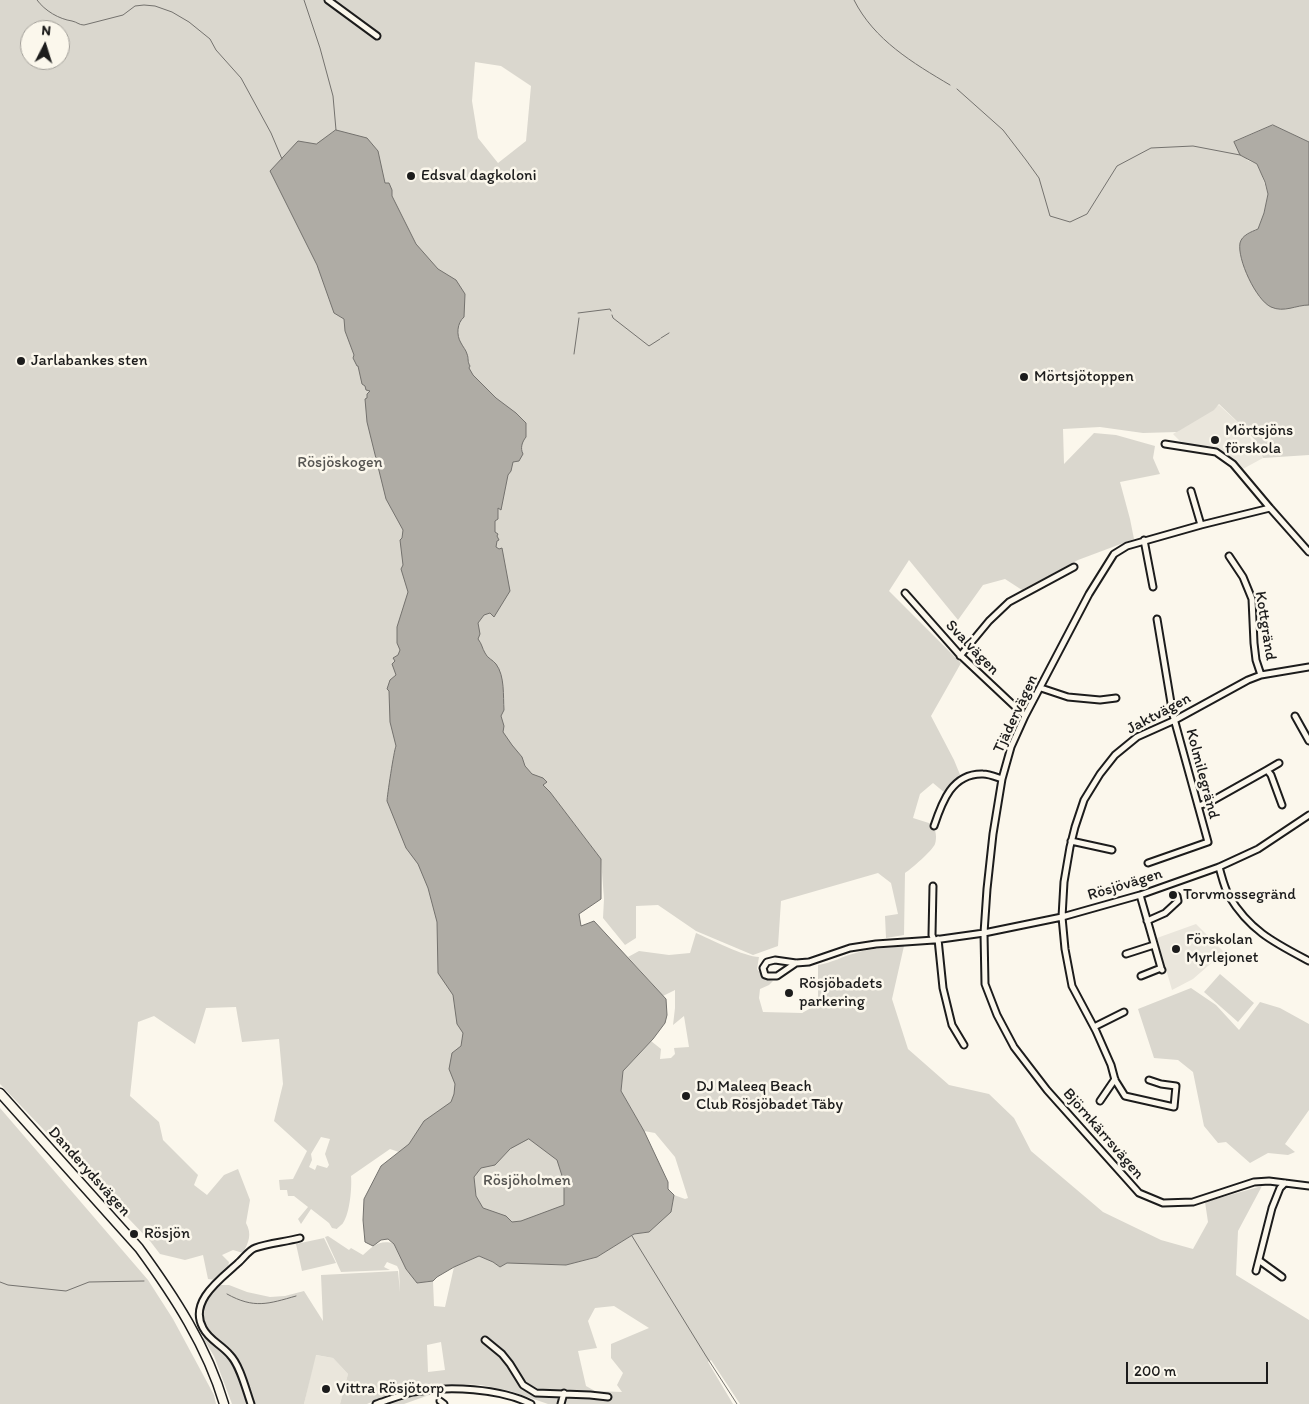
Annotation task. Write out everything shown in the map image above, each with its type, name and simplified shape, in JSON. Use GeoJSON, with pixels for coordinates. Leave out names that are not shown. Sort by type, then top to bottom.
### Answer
{"type":"FeatureCollection","features":[{"type":"Feature","properties":{"kind":"main road","name":"Danderydsvägen"},"geometry":{"type":"LineString","coordinates":[[0,1093],[139,1248],[155,1270],[192,1327],[224,1404]]}},
{"type":"Feature","properties":{"kind":"street"},"geometry":{"type":"LineString","coordinates":[[328,0],[377,36]]}},
{"type":"Feature","properties":{"kind":"street"},"geometry":{"type":"LineString","coordinates":[[1165,444],[1216,452],[1233,464],[1309,552]]}},
{"type":"Feature","properties":{"kind":"street"},"geometry":{"type":"LineString","coordinates":[[1191,491],[1201,525]]}},
{"type":"Feature","properties":{"kind":"street","name":"Tjädervägen"},"geometry":{"type":"LineString","coordinates":[[984,933],[988,880],[1002,779],[1011,747],[1025,716],[1089,594],[1114,554],[1127,546],[1144,540],[1270,508]]}},
{"type":"Feature","properties":{"kind":"street"},"geometry":{"type":"LineString","coordinates":[[1144,540],[1153,587]]}},
{"type":"Feature","properties":{"kind":"street","name":"Kottgränd"},"geometry":{"type":"LineString","coordinates":[[1229,556],[1243,577],[1252,599],[1256,660],[1261,675]]}},
{"type":"Feature","properties":{"kind":"street"},"geometry":{"type":"LineString","coordinates":[[960,656],[989,621],[1009,602],[1074,567]]}},
{"type":"Feature","properties":{"kind":"street","name":"Svalvägen"},"geometry":{"type":"LineString","coordinates":[[905,594],[960,656],[1025,716]]}},
{"type":"Feature","properties":{"kind":"street","name":"Kolmilegränd"},"geometry":{"type":"LineString","coordinates":[[1148,863],[1208,842],[1175,720],[1157,619]]}},
{"type":"Feature","properties":{"kind":"street","name":"Jaktvägen"},"geometry":{"type":"LineString","coordinates":[[1149,1080],[1176,1086],[1174,1107],[1125,1096],[1115,1079],[1111,1065],[1094,1028],[1072,986],[1065,949],[1062,917],[1064,882],[1071,841],[1084,800],[1100,774],[1116,755],[1137,737],[1175,720],[1248,680],[1261,675],[1309,667]]}},
{"type":"Feature","properties":{"kind":"street"},"geometry":{"type":"LineString","coordinates":[[1041,688],[1068,697],[1100,700],[1116,698]]}},
{"type":"Feature","properties":{"kind":"street"},"geometry":{"type":"LineString","coordinates":[[1294,716],[1309,741]]}},
{"type":"Feature","properties":{"kind":"street"},"geometry":{"type":"LineString","coordinates":[[1198,806],[1210,802],[1279,763]]}},
{"type":"Feature","properties":{"kind":"street"},"geometry":{"type":"LineString","coordinates":[[1267,770],[1271,774],[1282,805]]}},
{"type":"Feature","properties":{"kind":"street"},"geometry":{"type":"LineString","coordinates":[[934,826],[941,806],[953,785],[970,775],[984,774],[1002,779]]}},
{"type":"Feature","properties":{"kind":"street","name":"Rösjövägen"},"geometry":{"type":"LineString","coordinates":[[796,963],[777,976],[768,976],[764,973],[763,968],[767,962],[782,960],[796,963],[809,962],[850,948],[876,944],[936,940],[984,933],[1062,917],[1140,895],[1219,867],[1258,850],[1309,815]]}},
{"type":"Feature","properties":{"kind":"street"},"geometry":{"type":"LineString","coordinates":[[1071,841],[1112,850]]}},
{"type":"Feature","properties":{"kind":"street"},"geometry":{"type":"LineString","coordinates":[[1219,867],[1229,896],[1255,929],[1309,961]]}},
{"type":"Feature","properties":{"kind":"street"},"geometry":{"type":"LineString","coordinates":[[934,886],[932,935],[936,940],[943,988],[952,1025],[964,1045]]}},
{"type":"Feature","properties":{"kind":"street"},"geometry":{"type":"LineString","coordinates":[[1140,895],[1162,969],[1141,976]]}},
{"type":"Feature","properties":{"kind":"street"},"geometry":{"type":"LineString","coordinates":[[1147,921],[1165,913],[1178,901],[1177,896]]}},
{"type":"Feature","properties":{"kind":"street","name":"Björnkärrsvägen"},"geometry":{"type":"LineString","coordinates":[[984,933],[986,984],[997,1015],[1014,1048],[1047,1090],[1139,1193],[1162,1203],[1193,1202],[1254,1182],[1309,1186]]}},
{"type":"Feature","properties":{"kind":"street"},"geometry":{"type":"LineString","coordinates":[[1126,954],[1154,945]]}},
{"type":"Feature","properties":{"kind":"street"},"geometry":{"type":"LineString","coordinates":[[1094,1028],[1124,1012]]}},
{"type":"Feature","properties":{"kind":"street"},"geometry":{"type":"LineString","coordinates":[[1100,1101],[1115,1079]]}},
{"type":"Feature","properties":{"kind":"street"},"geometry":{"type":"LineString","coordinates":[[1256,1272],[1274,1201],[1280,1188],[1286,1183]]}},
{"type":"Feature","properties":{"kind":"street"},"geometry":{"type":"LineString","coordinates":[[251,1404],[242,1378],[231,1356],[203,1328],[200,1321],[202,1302],[211,1287],[253,1249],[300,1238]]}},
{"type":"Feature","properties":{"kind":"street"},"geometry":{"type":"LineString","coordinates":[[1260,1261],[1282,1277]]}},
{"type":"Feature","properties":{"kind":"street"},"geometry":{"type":"LineString","coordinates":[[485,1340],[506,1359],[523,1385],[536,1392],[608,1397]]}},
{"type":"Feature","properties":{"kind":"street"},"geometry":{"type":"LineString","coordinates":[[376,1404],[414,1392],[470,1389],[502,1394],[531,1404]]}},
{"type":"Feature","properties":{"kind":"street"},"geometry":{"type":"LineString","coordinates":[[561,1404],[564,1393]]}},
{"type":"Feature","properties":{"kind":"shaded area"},"geometry":{"type":"Polygon","coordinates":[[[1273,125],[1309,142],[1309,305],[1285,309],[1271,307],[1259,296],[1241,259],[1240,250],[1240,243],[1243,238],[1258,229],[1268,194],[1257,164],[1240,155],[1234,142],[1273,125]]]}},
{"type":"Feature","properties":{"kind":"shaded area"},"geometry":{"type":"Polygon","coordinates":[[[336,130],[367,138],[378,151],[385,183],[389,183],[392,196],[416,244],[438,269],[456,280],[465,294],[464,317],[460,322],[458,333],[459,340],[468,356],[469,368],[473,375],[496,398],[526,423],[526,437],[522,447],[523,454],[519,461],[513,462],[508,475],[501,510],[498,508],[498,519],[495,521],[495,532],[498,534],[499,540],[496,547],[502,548],[510,591],[494,617],[490,613],[484,615],[478,623],[480,634],[478,639],[486,655],[496,664],[501,674],[504,710],[501,716],[504,726],[503,732],[532,774],[543,778],[547,782],[543,785],[601,859],[601,899],[579,914],[581,926],[594,921],[666,999],[667,1015],[665,1023],[653,1039],[623,1071],[621,1091],[644,1131],[668,1182],[668,1189],[674,1195],[671,1212],[649,1232],[634,1234],[597,1257],[566,1265],[507,1263],[500,1267],[479,1256],[454,1267],[433,1281],[417,1283],[406,1269],[394,1244],[388,1239],[381,1240],[373,1246],[365,1242],[364,1199],[381,1166],[409,1144],[424,1121],[451,1102],[455,1084],[449,1069],[452,1053],[461,1046],[463,1033],[457,1024],[453,995],[438,973],[437,922],[428,888],[418,864],[406,848],[387,801],[396,746],[390,722],[389,691],[387,689],[390,680],[396,675],[392,664],[395,661],[393,658],[398,655],[400,650],[397,643],[397,627],[408,592],[401,569],[403,565],[400,540],[403,530],[386,499],[367,422],[365,399],[370,391],[366,390],[362,384],[358,366],[353,358],[354,355],[345,331],[344,319],[334,313],[317,265],[270,171],[298,141],[316,144],[336,130]],[[529,1139],[510,1149],[495,1165],[481,1168],[474,1177],[476,1196],[483,1208],[506,1216],[512,1222],[521,1221],[564,1205],[564,1182],[557,1160],[529,1139]]]}},
{"type":"Feature","properties":{"kind":"shaded area","name":"Mörtsjöns förskola"},"geometry":{"type":"Polygon","coordinates":[[[1219,405],[1244,428],[1263,458],[1241,470],[1218,447],[1183,444],[1173,434],[1219,405]]]}},
{"type":"Feature","properties":{"kind":"shaded area"},"geometry":{"type":"Polygon","coordinates":[[[1196,924],[1224,952],[1193,979],[1172,990],[1157,938],[1196,924]]]}},
{"type":"Feature","properties":{"kind":"shaded area","name":"Vittra Rösjötorp"},"geometry":{"type":"Polygon","coordinates":[[[315,1355],[333,1358],[348,1374],[340,1404],[304,1404],[315,1355]]]}},
{"type":"Feature","properties":{"kind":"green space","name":"Rösjöskogen"},"geometry":{"type":"Polygon","coordinates":[[[0,0],[1309,0],[1309,142],[1273,125],[1247,160],[1257,164],[1268,194],[1258,229],[1245,235],[1309,305],[1309,455],[1263,458],[1256,441],[1219,404],[1214,410],[1177,432],[1143,433],[1100,427],[1063,429],[1064,464],[1094,433],[1116,435],[1155,446],[1153,458],[1160,474],[1120,482],[1134,539],[1078,560],[1022,590],[1005,579],[983,585],[958,620],[909,560],[889,591],[961,663],[931,716],[961,777],[955,780],[945,793],[933,783],[920,794],[913,818],[932,824],[936,839],[930,851],[905,873],[904,935],[886,938],[885,916],[898,914],[891,883],[878,873],[781,901],[778,946],[753,955],[696,931],[658,905],[636,906],[636,938],[625,945],[603,918],[604,899],[601,859],[550,792],[537,780],[560,1168],[564,1182],[564,1205],[518,1240],[402,1150],[399,1152],[390,1149],[351,1176],[349,1207],[343,1224],[337,1229],[332,1228],[329,1223],[311,1209],[301,1224],[298,1219],[308,1207],[294,1196],[288,1196],[287,1190],[280,1190],[279,1180],[293,1179],[307,1151],[274,1121],[283,1084],[279,1039],[242,1042],[236,1007],[206,1008],[195,1044],[154,1016],[138,1022],[130,1096],[159,1122],[163,1140],[198,1175],[194,1185],[207,1195],[224,1175],[238,1169],[250,1200],[246,1223],[249,1238],[243,1253],[233,1250],[222,1255],[229,1262],[228,1267],[215,1280],[208,1279],[203,1255],[185,1260],[160,1254],[150,1241],[0,1084],[0,0]],[[475,62],[472,101],[478,138],[498,163],[526,141],[531,86],[501,66],[475,62]],[[321,1137],[311,1154],[312,1160],[309,1167],[315,1170],[317,1165],[327,1168],[329,1165],[325,1154],[330,1139],[321,1137]]]}},
{"type":"Feature","properties":{"kind":"green space"},"geometry":{"type":"Polygon","coordinates":[[[696,933],[737,951],[759,957],[757,969],[766,979],[773,981],[760,989],[759,998],[763,1012],[802,1013],[818,1004],[818,965],[862,951],[904,946],[892,999],[908,1049],[949,1085],[989,1094],[1014,1118],[1031,1151],[1103,1212],[1161,1240],[1193,1249],[1208,1222],[1205,1202],[1262,1186],[1238,1231],[1236,1275],[1309,1320],[1309,1404],[740,1404],[711,1360],[708,1362],[733,1404],[548,1404],[510,1391],[481,1385],[456,1384],[430,1385],[402,1391],[367,1404],[340,1404],[348,1374],[333,1358],[316,1355],[304,1404],[253,1404],[232,1354],[211,1337],[203,1320],[202,1308],[214,1288],[219,1285],[229,1285],[247,1292],[270,1297],[285,1296],[304,1291],[323,1321],[321,1275],[398,1271],[400,1292],[399,1270],[397,1266],[387,1262],[384,1267],[390,1270],[341,1272],[325,1237],[328,1236],[349,1250],[351,1248],[363,1255],[377,1244],[384,1242],[394,1243],[406,1269],[417,1283],[433,1281],[434,1306],[445,1307],[454,1267],[479,1256],[500,1267],[507,1263],[566,1265],[597,1257],[634,1234],[649,1232],[671,1212],[674,1195],[685,1199],[688,1198],[675,1157],[655,1133],[644,1131],[621,1091],[623,1071],[651,1041],[661,1049],[660,1059],[671,1058],[675,1054],[674,1048],[689,1047],[684,1016],[673,1025],[675,990],[663,996],[628,957],[639,951],[669,955],[690,953],[696,933]],[[614,1306],[595,1308],[588,1321],[597,1348],[578,1351],[586,1386],[595,1391],[622,1392],[617,1385],[623,1373],[611,1358],[611,1344],[649,1328],[614,1306]],[[441,1342],[427,1345],[428,1372],[445,1370],[441,1342]]]}},
{"type":"Feature","properties":{"kind":"green space"},"geometry":{"type":"Polygon","coordinates":[[[1220,974],[1254,1003],[1238,1022],[1204,992],[1220,974]]]}},
{"type":"Feature","properties":{"kind":"green space"},"geometry":{"type":"Polygon","coordinates":[[[1191,988],[1216,1005],[1239,1030],[1260,1002],[1280,1008],[1309,1024],[1309,1110],[1285,1144],[1295,1152],[1288,1155],[1268,1153],[1250,1163],[1226,1142],[1218,1143],[1204,1126],[1193,1072],[1178,1060],[1154,1058],[1138,1009],[1191,988]]]}},
{"type":"Feature","properties":{"kind":"green space"},"geometry":{"type":"Polygon","coordinates":[[[0,1108],[148,1280],[173,1319],[214,1395],[216,1404],[0,1404],[0,1108]]]}},
{"type":"Feature","properties":{"kind":"green space"},"geometry":{"type":"Polygon","coordinates":[[[324,1238],[336,1263],[302,1271],[296,1244],[324,1238]]]}},
{"type":"Feature","properties":{"kind":"green space"},"geometry":{"type":"Polygon","coordinates":[[[206,1336],[226,1352],[231,1360],[247,1404],[232,1404],[214,1356],[203,1338],[206,1336]]]}},
{"type":"Feature","properties":{"kind":"green space"},"geometry":{"type":"Polygon","coordinates":[[[432,1394],[404,1404],[383,1404],[412,1396],[432,1394]]]}},
{"type":"Feature","properties":{"kind":"waterway"},"geometry":{"type":"LineString","coordinates":[[37,0],[53,14],[82,25],[123,15],[135,6],[144,5],[155,6],[172,12],[189,22],[210,39],[216,50],[241,78],[271,133],[282,159]]}},
{"type":"Feature","properties":{"kind":"waterway"},"geometry":{"type":"LineString","coordinates":[[304,0],[333,96],[336,130]]}},
{"type":"Feature","properties":{"kind":"waterway"},"geometry":{"type":"LineString","coordinates":[[854,0],[862,14],[883,39],[922,68],[950,85]]}},
{"type":"Feature","properties":{"kind":"waterway"},"geometry":{"type":"LineString","coordinates":[[957,89],[1003,130],[1026,160],[1039,178],[1050,216],[1070,222],[1087,214],[1117,166],[1151,148],[1193,146],[1240,155]]}},
{"type":"Feature","properties":{"kind":"waterway"},"geometry":{"type":"LineString","coordinates":[[578,313],[610,309],[611,311]]}},
{"type":"Feature","properties":{"kind":"waterway"},"geometry":{"type":"LineString","coordinates":[[612,315],[613,318],[649,346],[660,339]]}},
{"type":"Feature","properties":{"kind":"waterway"},"geometry":{"type":"LineString","coordinates":[[574,354],[579,318]]}},
{"type":"Feature","properties":{"kind":"waterway"},"geometry":{"type":"LineString","coordinates":[[661,338],[669,333]]}},
{"type":"Feature","properties":{"kind":"waterway"},"geometry":{"type":"LineString","coordinates":[[632,1236],[737,1404]]}},
{"type":"Feature","properties":{"kind":"waterway"},"geometry":{"type":"LineString","coordinates":[[0,1282],[8,1285],[66,1291],[89,1282],[144,1281]]}},
{"type":"Feature","properties":{"kind":"waterway"},"geometry":{"type":"LineString","coordinates":[[227,1294],[245,1302],[261,1304],[296,1296]]}},
{"type":"Feature","properties":{"kind":"place","name":"Edsval dagkoloni"},"geometry":{"type":"Point","coordinates":[411,176]}},
{"type":"Feature","properties":{"kind":"place","name":"Jarlabankes sten"},"geometry":{"type":"Point","coordinates":[21,361]}},
{"type":"Feature","properties":{"kind":"place","name":"Mörtsjötoppen"},"geometry":{"type":"Point","coordinates":[1024,377]}},
{"type":"Feature","properties":{"kind":"place","name":"Mörtsjöns förskola"},"geometry":{"type":"Point","coordinates":[1215,440]}},
{"type":"Feature","properties":{"kind":"place","name":"Torvmossegränd"},"geometry":{"type":"Point","coordinates":[1173,895]}},
{"type":"Feature","properties":{"kind":"place","name":"Förskolan Myrlejonet"},"geometry":{"type":"Point","coordinates":[1176,949]}},
{"type":"Feature","properties":{"kind":"place","name":"Rösjöbadets parkering"},"geometry":{"type":"Point","coordinates":[789,993]}},
{"type":"Feature","properties":{"kind":"place","name":"DJ Maleeq Beach Club Rösjöbadet Täby"},"geometry":{"type":"Point","coordinates":[686,1096]}},
{"type":"Feature","properties":{"kind":"place","name":"Rösjön"},"geometry":{"type":"Point","coordinates":[134,1234]}},
{"type":"Feature","properties":{"kind":"place","name":"Vittra Rösjötorp"},"geometry":{"type":"Point","coordinates":[326,1389]}},
{"type":"Feature","properties":{"kind":"park label","name":"Rösjöholmen"},"geometry":{"type":"Point","coordinates":[527,1181]}}]}
